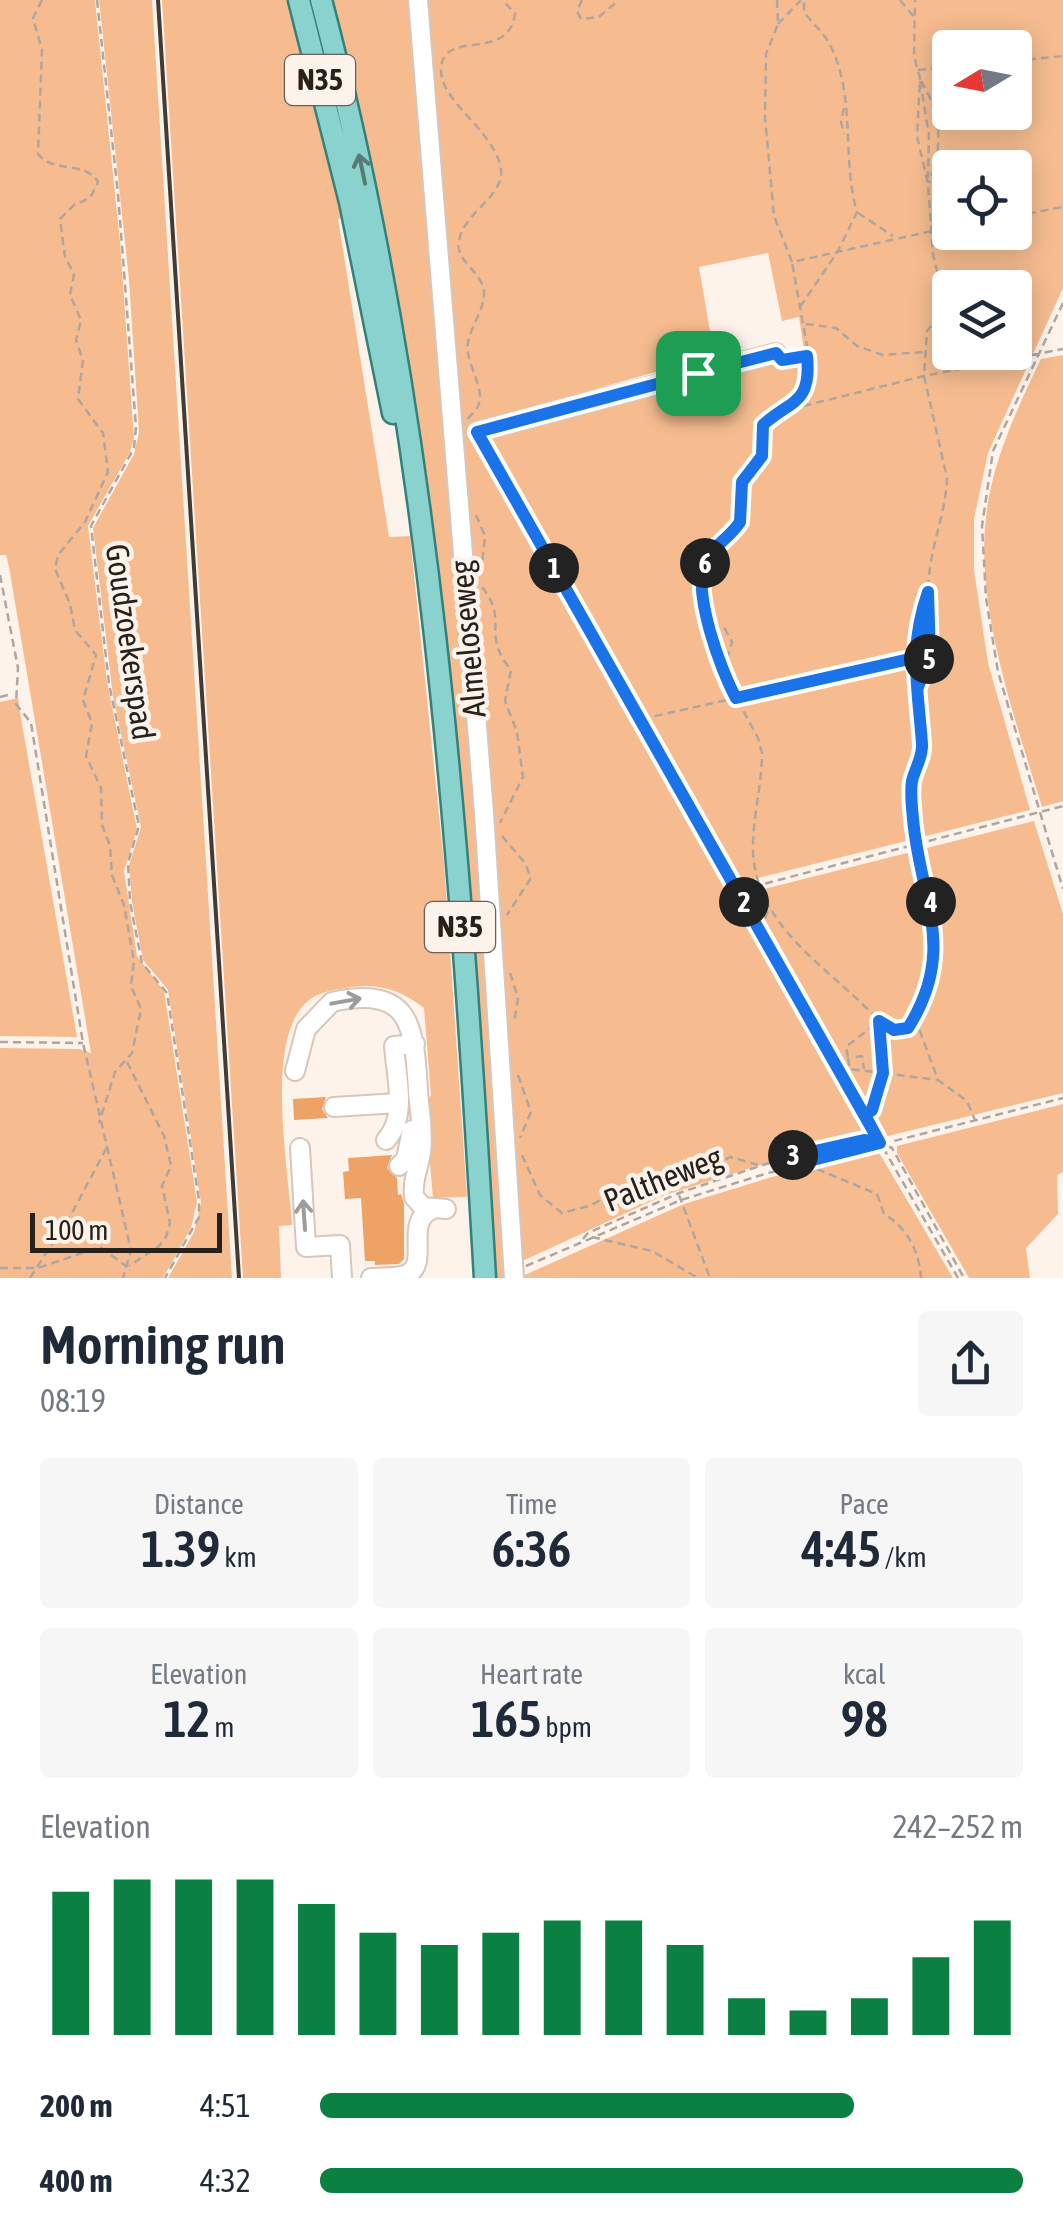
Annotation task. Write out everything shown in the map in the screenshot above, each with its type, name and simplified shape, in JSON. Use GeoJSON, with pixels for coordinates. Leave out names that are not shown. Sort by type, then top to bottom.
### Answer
{"type":"FeatureCollection","features":[{"type":"Feature","properties":{"kind":"main road","name":"N35"},"geometry":{"type":"LineString","coordinates":[[298,0],[350,202],[426,576]]}},
{"type":"Feature","properties":{"kind":"main road","name":"N35"},"geometry":{"type":"LineString","coordinates":[[321,0],[361,166],[392,328],[422,513],[426,576]]}},
{"type":"Feature","properties":{"kind":"main road","name":"Almeloseweg"},"geometry":{"type":"LineString","coordinates":[[426,576],[452,812],[486,1278]]}},
{"type":"Feature","properties":{"kind":"street","name":"Almeloseweg"},"geometry":{"type":"LineString","coordinates":[[418,0],[484,813],[514,1275]]}},
{"type":"Feature","properties":{"kind":"street"},"geometry":{"type":"LineString","coordinates":[[471,429],[776,353]]}},
{"type":"Feature","properties":{"kind":"street"},"geometry":{"type":"LineString","coordinates":[[295,1072],[306,1029],[332,1002],[350,998],[390,1001],[404,1012],[422,1147],[413,1174],[414,1197],[438,1209],[418,1224],[418,1269],[406,1275],[371,1278]]}},
{"type":"Feature","properties":{"kind":"street"},"geometry":{"type":"LineString","coordinates":[[386,1140],[396,1129],[394,1046],[411,1044]]}},
{"type":"Feature","properties":{"kind":"street"},"geometry":{"type":"LineString","coordinates":[[398,1166],[406,1159],[412,1134],[411,1044]]}},
{"type":"Feature","properties":{"kind":"street"},"geometry":{"type":"LineString","coordinates":[[334,1108],[398,1103]]}},
{"type":"Feature","properties":{"kind":"street"},"geometry":{"type":"LineString","coordinates":[[300,1148],[306,1247],[340,1246],[342,1278]]}},
{"type":"Feature","properties":{"kind":"path"},"geometry":{"type":"LineString","coordinates":[[42,0],[32,18],[42,50],[38,154],[52,164],[88,170],[98,182],[90,198],[74,205],[60,219],[65,257],[74,274],[70,294],[81,320],[76,340],[84,360],[78,398],[103,433],[108,472],[85,522],[63,546],[56,569],[75,630],[96,654],[82,700],[92,723],[86,756],[101,788],[102,825],[110,846],[112,875],[124,905],[134,962],[131,986],[141,1008],[136,1039],[127,1061],[115,1072],[99,1124]]}},
{"type":"Feature","properties":{"kind":"path","name":"Goudzoekerspad"},"geometry":{"type":"LineString","coordinates":[[97,0],[118,194],[136,427],[134,448],[91,526],[109,684],[139,826],[128,862],[130,902],[142,964],[167,993],[199,1200],[198,1217],[165,1278]]}},
{"type":"Feature","properties":{"kind":"path"},"geometry":{"type":"LineString","coordinates":[[502,0],[515,13],[509,33],[501,40],[452,50],[442,60],[441,74],[450,97],[488,136],[502,174],[498,189],[472,213],[457,246],[459,256],[482,285],[484,295],[467,356],[480,392],[477,408],[470,414],[471,429],[835,1063],[868,1107],[880,1143],[958,1278]]}},
{"type":"Feature","properties":{"kind":"path"},"geometry":{"type":"LineString","coordinates":[[582,0],[578,11],[581,19],[599,17],[620,0]]}},
{"type":"Feature","properties":{"kind":"path"},"geometry":{"type":"LineString","coordinates":[[777,0],[778,24],[766,54],[765,117],[774,216],[792,262],[805,324],[807,356],[805,383],[792,409]]}},
{"type":"Feature","properties":{"kind":"path"},"geometry":{"type":"LineString","coordinates":[[779,10],[784,0]]}},
{"type":"Feature","properties":{"kind":"path"},"geometry":{"type":"LineString","coordinates":[[778,24],[803,0]]}},
{"type":"Feature","properties":{"kind":"path"},"geometry":{"type":"LineString","coordinates":[[803,0],[804,12],[822,30],[838,65],[849,122],[846,141]]}},
{"type":"Feature","properties":{"kind":"path"},"geometry":{"type":"LineString","coordinates":[[900,0],[914,18]]}},
{"type":"Feature","properties":{"kind":"path"},"geometry":{"type":"LineString","coordinates":[[908,0],[908,9]]}},
{"type":"Feature","properties":{"kind":"path"},"geometry":{"type":"LineString","coordinates":[[792,262],[932,230],[928,135],[918,70],[915,0]]}},
{"type":"Feature","properties":{"kind":"path"},"geometry":{"type":"LineString","coordinates":[[1032,59],[1063,56]]}},
{"type":"Feature","properties":{"kind":"path"},"geometry":{"type":"LineString","coordinates":[[918,70],[932,69]]}},
{"type":"Feature","properties":{"kind":"path"},"geometry":{"type":"LineString","coordinates":[[920,78],[917,136],[928,184]]}},
{"type":"Feature","properties":{"kind":"path"},"geometry":{"type":"LineString","coordinates":[[920,78],[930,96],[940,137],[928,184]]}},
{"type":"Feature","properties":{"kind":"path"},"geometry":{"type":"LineString","coordinates":[[844,107],[840,122],[852,163],[850,187],[857,212],[897,238]]}},
{"type":"Feature","properties":{"kind":"path"},"geometry":{"type":"LineString","coordinates":[[1032,213],[1063,207]]}},
{"type":"Feature","properties":{"kind":"path"},"geometry":{"type":"LineString","coordinates":[[800,307],[838,250],[857,212]]}},
{"type":"Feature","properties":{"kind":"path"},"geometry":{"type":"LineString","coordinates":[[936,250],[944,296],[939,317],[927,331],[924,376],[947,478],[928,592],[918,620],[914,658],[922,746],[912,783],[917,844],[932,906],[933,964],[928,989],[915,1017],[908,1028],[894,1030],[879,1021],[790,938],[759,885],[753,851],[762,752],[724,670],[709,622],[702,572],[714,548],[740,522],[743,478],[759,465],[763,425],[792,409],[924,376],[1063,349]]}},
{"type":"Feature","properties":{"kind":"path"},"geometry":{"type":"LineString","coordinates":[[1063,302],[992,451],[982,526],[982,562],[998,672],[1063,889]]}},
{"type":"Feature","properties":{"kind":"path"},"geometry":{"type":"LineString","coordinates":[[805,324],[836,328],[857,346],[882,355],[923,352]]}},
{"type":"Feature","properties":{"kind":"path"},"geometry":{"type":"LineString","coordinates":[[776,353],[782,360],[807,356]]}},
{"type":"Feature","properties":{"kind":"path"},"geometry":{"type":"LineString","coordinates":[[472,509],[485,536],[480,583],[496,606],[496,651],[511,670],[512,681],[505,701],[523,760],[524,777],[500,824],[500,833],[525,863],[531,878],[506,918]]}},
{"type":"Feature","properties":{"kind":"path"},"geometry":{"type":"LineString","coordinates":[[0,575],[18,668],[14,694],[16,704],[31,723],[83,1044],[131,1250],[123,1278]]}},
{"type":"Feature","properties":{"kind":"path"},"geometry":{"type":"LineString","coordinates":[[918,687],[930,656],[928,592]]}},
{"type":"Feature","properties":{"kind":"path"},"geometry":{"type":"LineString","coordinates":[[709,622],[725,628],[732,642],[724,670]]}},
{"type":"Feature","properties":{"kind":"path"},"geometry":{"type":"LineString","coordinates":[[641,720],[914,658]]}},
{"type":"Feature","properties":{"kind":"path"},"geometry":{"type":"LineString","coordinates":[[0,697],[14,694]]}},
{"type":"Feature","properties":{"kind":"path"},"geometry":{"type":"LineString","coordinates":[[738,890],[1063,806]]}},
{"type":"Feature","properties":{"kind":"path"},"geometry":{"type":"LineString","coordinates":[[761,931],[769,908]]}},
{"type":"Feature","properties":{"kind":"path"},"geometry":{"type":"LineString","coordinates":[[508,968],[518,998],[514,1024]]}},
{"type":"Feature","properties":{"kind":"path"},"geometry":{"type":"LineString","coordinates":[[915,1017],[938,1080]]}},
{"type":"Feature","properties":{"kind":"path"},"geometry":{"type":"LineString","coordinates":[[879,1021],[846,1048],[850,1069],[938,1080],[967,1101],[975,1120]]}},
{"type":"Feature","properties":{"kind":"path"},"geometry":{"type":"LineString","coordinates":[[868,1107],[883,1073],[879,1021]]}},
{"type":"Feature","properties":{"kind":"path"},"geometry":{"type":"LineString","coordinates":[[0,1042],[83,1044]]}},
{"type":"Feature","properties":{"kind":"path"},"geometry":{"type":"LineString","coordinates":[[856,1057],[862,1056],[865,1070]]}},
{"type":"Feature","properties":{"kind":"path"},"geometry":{"type":"LineString","coordinates":[[835,1063],[848,1058]]}},
{"type":"Feature","properties":{"kind":"path"},"geometry":{"type":"LineString","coordinates":[[127,1061],[164,1136],[171,1166],[162,1186],[170,1222],[166,1237],[128,1266]]}},
{"type":"Feature","properties":{"kind":"path"},"geometry":{"type":"LineString","coordinates":[[515,1066],[530,1112],[520,1138],[526,1167],[540,1195],[562,1213],[590,1206],[627,1188],[647,1188],[695,1176],[730,1157],[758,1166]]}},
{"type":"Feature","properties":{"kind":"path"},"geometry":{"type":"LineString","coordinates":[[880,1143],[1063,1098]]}},
{"type":"Feature","properties":{"kind":"path","name":"Paltheweg"},"geometry":{"type":"LineString","coordinates":[[582,1240],[588,1233],[679,1193],[758,1166],[864,1140],[880,1143]]}},
{"type":"Feature","properties":{"kind":"path"},"geometry":{"type":"LineString","coordinates":[[880,1143],[892,1148],[964,1278]]}},
{"type":"Feature","properties":{"kind":"path","name":"Paltheweg"},"geometry":{"type":"LineString","coordinates":[[514,1275],[582,1240],[682,1200],[880,1143]]}},
{"type":"Feature","properties":{"kind":"path"},"geometry":{"type":"LineString","coordinates":[[30,1278],[108,1146]]}},
{"type":"Feature","properties":{"kind":"path"},"geometry":{"type":"LineString","coordinates":[[784,1158],[851,1180],[877,1194],[884,1214],[898,1221],[906,1233],[922,1278]]}},
{"type":"Feature","properties":{"kind":"path"},"geometry":{"type":"LineString","coordinates":[[679,1193],[710,1278]]}},
{"type":"Feature","properties":{"kind":"path"},"geometry":{"type":"LineString","coordinates":[[591,1236],[652,1251],[698,1278]]}},
{"type":"Feature","properties":{"kind":"path"},"geometry":{"type":"LineString","coordinates":[[0,1268],[38,1268],[100,1248],[108,1249],[128,1266]]}},
{"type":"Feature","properties":{"kind":"shaded area"},"geometry":{"type":"Polygon","coordinates":[[[0,0],[95,0],[120,242],[134,438],[88,526],[107,682],[137,829],[124,871],[137,956],[164,991],[197,1202],[191,1228],[163,1278],[0,1278],[0,1048],[79,1049],[91,1053],[9,567],[6,555],[0,555],[0,0]]]}},
{"type":"Feature","properties":{"kind":"shaded area"},"geometry":{"type":"Polygon","coordinates":[[[99,0],[152,0],[232,1278],[168,1278],[194,1232],[201,1203],[168,990],[143,960],[132,902],[129,865],[141,827],[113,696],[93,528],[134,454],[139,432],[129,280],[99,0]]]}},
{"type":"Feature","properties":{"kind":"shaded area"},"geometry":{"type":"Polygon","coordinates":[[[162,0],[289,0],[347,216],[338,219],[389,537],[410,536],[444,863],[467,1197],[433,1198],[425,1106],[431,1095],[424,1008],[406,996],[378,987],[357,986],[317,995],[295,1018],[283,1073],[292,1225],[279,1226],[281,1278],[243,1278],[162,0]]]}},
{"type":"Feature","properties":{"kind":"shaded area"},"geometry":{"type":"Polygon","coordinates":[[[333,0],[413,0],[427,130],[509,1278],[492,1278],[454,722],[441,602],[413,399],[354,85],[333,0]]]}},
{"type":"Feature","properties":{"kind":"shaded area"},"geometry":{"type":"Polygon","coordinates":[[[425,0],[1063,0],[1063,288],[1032,356],[1032,270],[932,270],[932,370],[1026,370],[988,453],[974,519],[974,570],[988,663],[1030,810],[742,882],[485,434],[804,350],[799,317],[782,321],[768,253],[699,267],[714,355],[481,422],[469,432],[869,1131],[665,1195],[516,1264],[425,0]]]}},
{"type":"Feature","properties":{"kind":"shaded area"},"geometry":{"type":"Polygon","coordinates":[[[1063,355],[1063,801],[1042,807],[1000,664],[986,589],[984,552],[989,496],[1007,436],[1041,359],[1063,355]]]}},
{"type":"Feature","properties":{"kind":"shaded area"},"geometry":{"type":"Polygon","coordinates":[[[18,698],[77,1037],[0,1036],[0,702],[18,698]]]}},
{"type":"Feature","properties":{"kind":"shaded area"},"geometry":{"type":"Polygon","coordinates":[[[1034,821],[1063,914],[1063,1093],[884,1137],[748,893],[1034,821]]]}},
{"type":"Feature","properties":{"kind":"shaded area"},"geometry":{"type":"Polygon","coordinates":[[[1063,1104],[1063,1172],[1057,1175],[1058,1214],[1026,1248],[1030,1278],[969,1278],[897,1153],[897,1146],[1063,1104]]]}},
{"type":"Feature","properties":{"kind":"shaded area"},"geometry":{"type":"Polygon","coordinates":[[[878,1151],[953,1278],[518,1278],[684,1204],[878,1151]]]}},
{"type":"Feature","properties":{"kind":"building"},"geometry":{"type":"Polygon","coordinates":[[[326,1097],[322,1109],[328,1118],[294,1120],[293,1099],[326,1097]]]}},
{"type":"Feature","properties":{"kind":"building"},"geometry":{"type":"Polygon","coordinates":[[[392,1155],[387,1168],[397,1178],[398,1195],[401,1194],[404,1204],[404,1259],[399,1264],[375,1265],[375,1261],[365,1261],[361,1198],[345,1199],[343,1172],[349,1171],[348,1158],[392,1155]]]}},
{"type":"Feature","properties":{"kind":"railway"},"geometry":{"type":"LineString","coordinates":[[158,0],[239,1278]]}},
{"type":"Feature","properties":{"kind":"route"},"geometry":{"type":"LineString","coordinates":[[698,373],[477,432],[880,1143],[801,1163],[784,1158],[864,1140],[880,1143],[865,1115],[872,1110],[883,1073],[879,1021],[894,1030],[908,1028],[931,980],[932,906],[912,807],[912,783],[922,746],[916,713],[918,687],[913,670],[914,658],[914,644],[928,592],[930,656],[918,687],[914,658],[736,698],[704,606],[702,572],[714,548],[740,522],[742,482],[759,465],[763,425],[773,416],[792,409],[802,394],[807,356],[782,360],[776,353],[698,373]]}}]}
